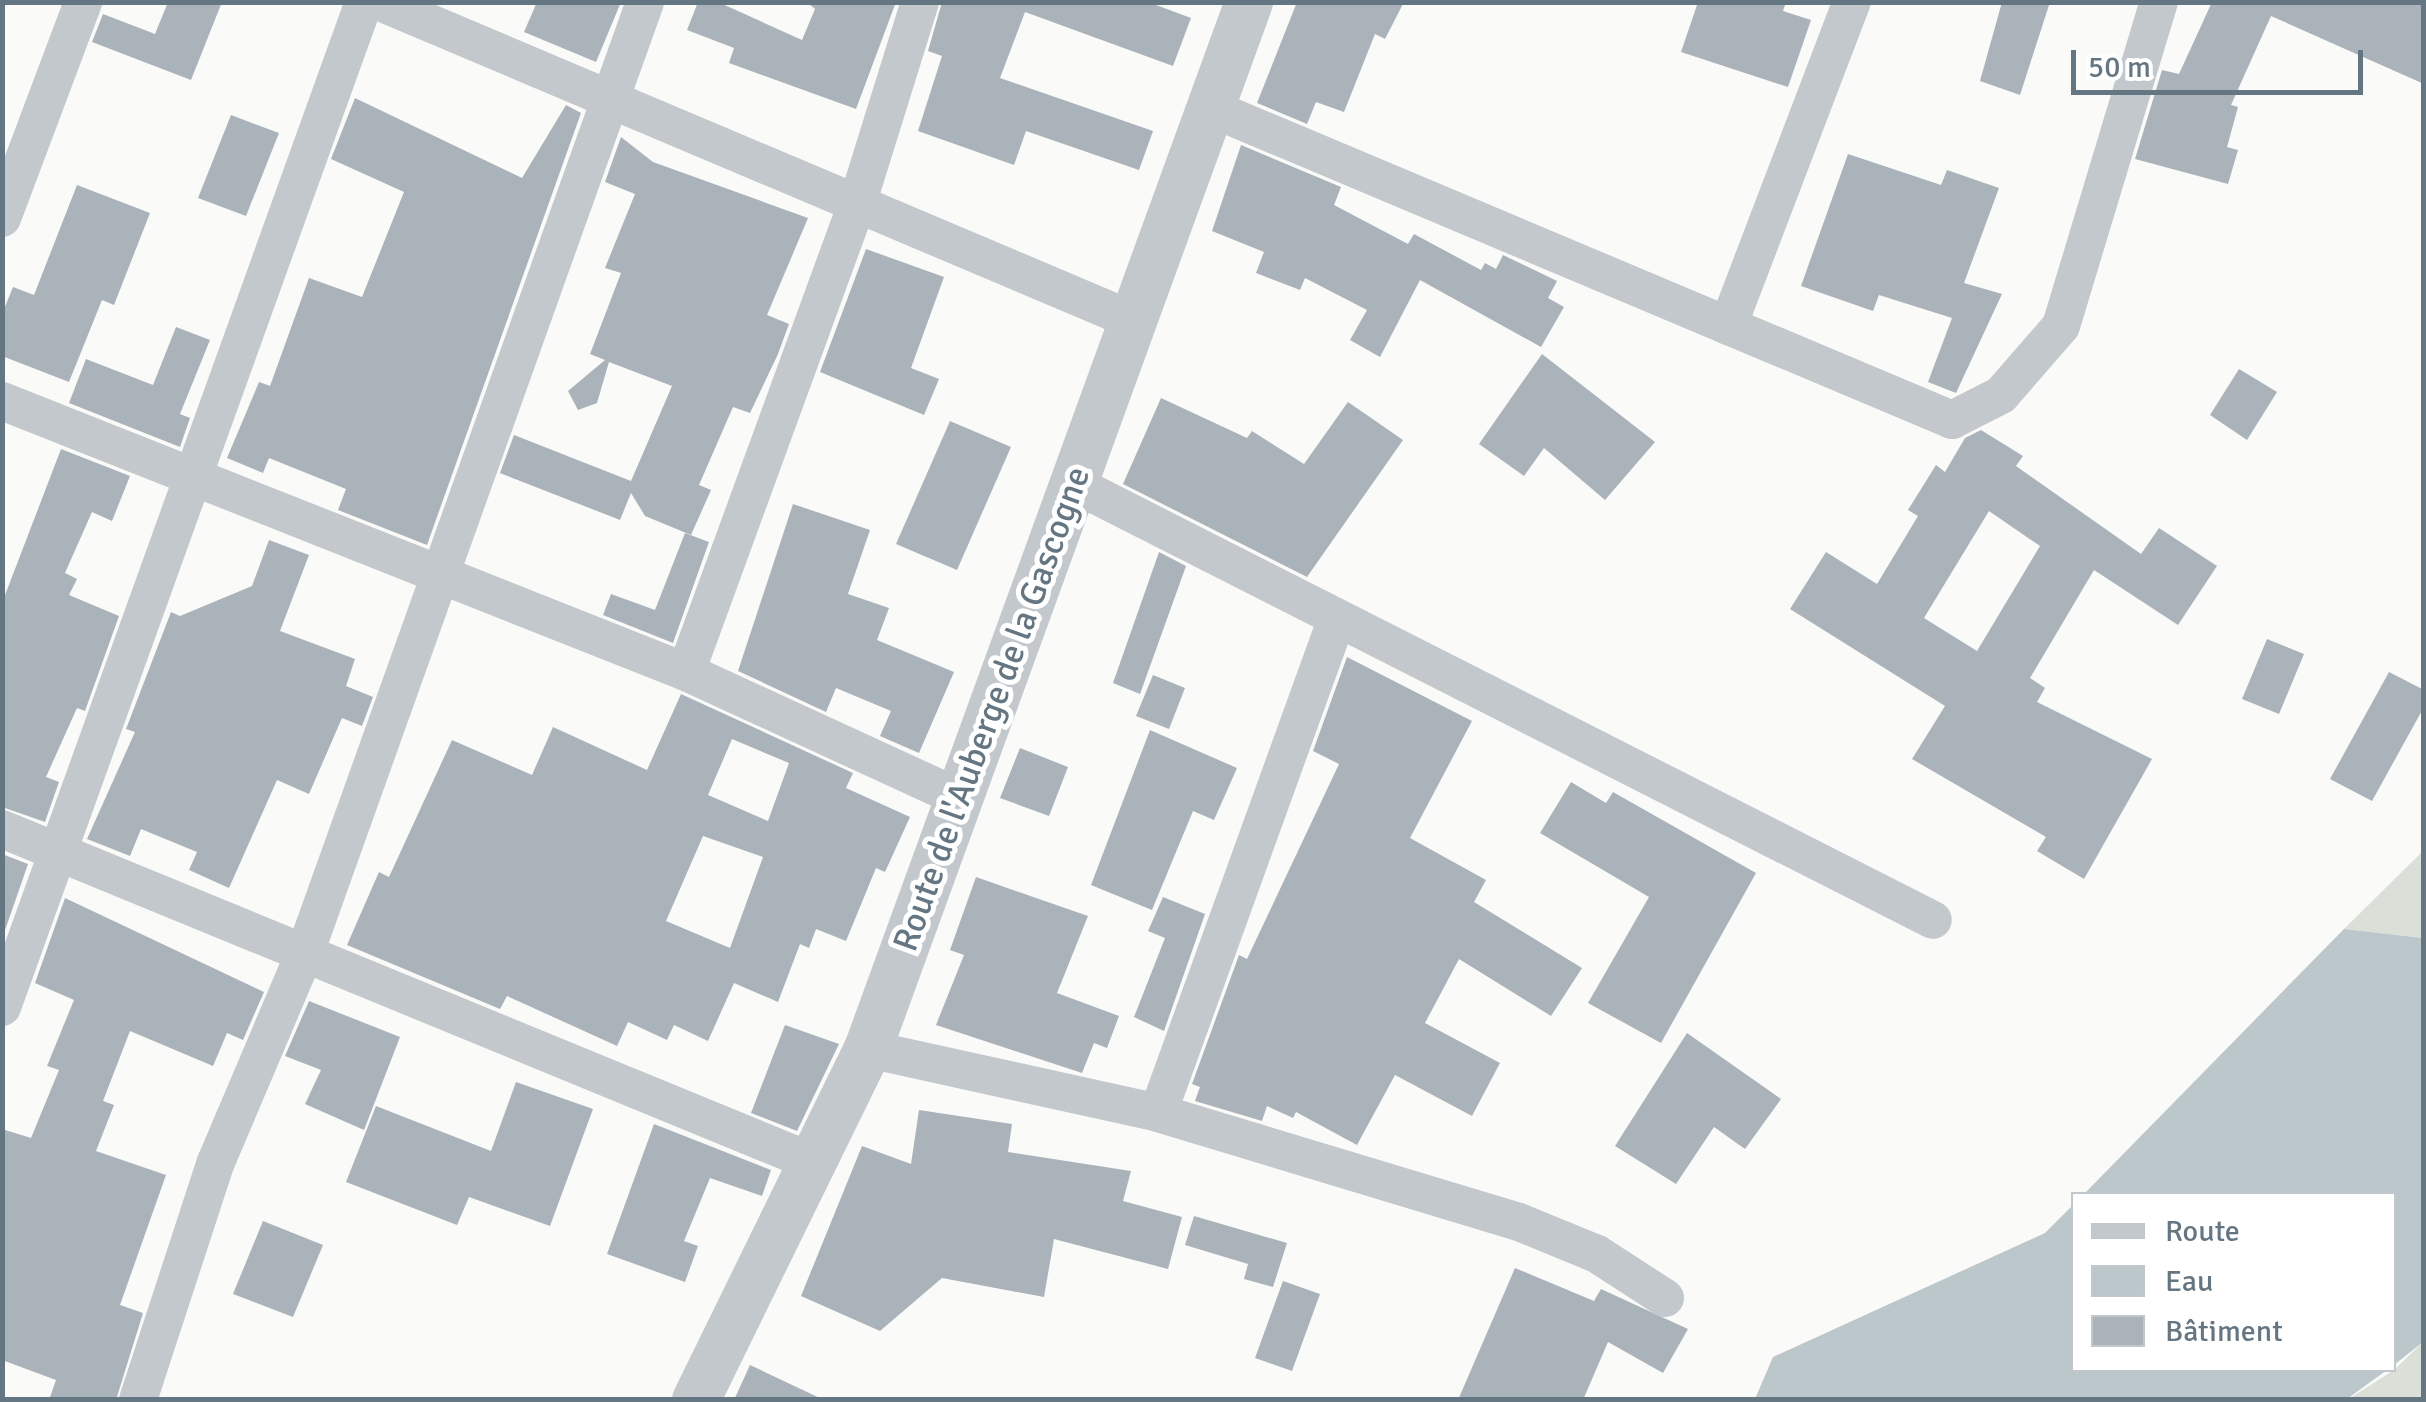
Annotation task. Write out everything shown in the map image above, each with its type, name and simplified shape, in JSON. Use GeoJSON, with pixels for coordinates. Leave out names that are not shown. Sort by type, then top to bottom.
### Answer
{"type":"FeatureCollection","features":[{"type":"Feature","properties":{"kind":"street"},"geometry":{"type":"LineString","coordinates":[[2,218],[83,2]]}},
{"type":"Feature","properties":{"kind":"street"},"geometry":{"type":"LineString","coordinates":[[2,1007],[62,851],[364,2]]}},
{"type":"Feature","properties":{"kind":"street"},"geometry":{"type":"LineString","coordinates":[[380,2],[1130,319]]}},
{"type":"Feature","properties":{"kind":"street"},"geometry":{"type":"LineString","coordinates":[[138,1400],[216,1162],[306,950],[443,576],[645,2]]}},
{"type":"Feature","properties":{"kind":"street"},"geometry":{"type":"LineString","coordinates":[[686,672],[858,201],[920,2]]}},
{"type":"Feature","properties":{"kind":"street","name":"Route de l'Auberge de la Gascogne"},"geometry":{"type":"LineString","coordinates":[[696,1400],[816,1164],[868,1050],[962,799],[1130,319],[1214,109],[1249,2]]}},
{"type":"Feature","properties":{"kind":"street"},"geometry":{"type":"LineString","coordinates":[[1728,326],[1852,2]]}},
{"type":"Feature","properties":{"kind":"street"},"geometry":{"type":"LineString","coordinates":[[1214,109],[1728,326],[1928,416],[1952,420],[2001,396],[2061,326],[2159,2]]}},
{"type":"Feature","properties":{"kind":"street"},"geometry":{"type":"LineString","coordinates":[[2,402],[192,482],[686,672],[962,799]]}},
{"type":"Feature","properties":{"kind":"street"},"geometry":{"type":"LineString","coordinates":[[1074,484],[1336,621],[1934,920]]}},
{"type":"Feature","properties":{"kind":"street"},"geometry":{"type":"LineString","coordinates":[[1158,1113],[1336,621]]}},
{"type":"Feature","properties":{"kind":"street"},"geometry":{"type":"LineString","coordinates":[[2,829],[306,950],[816,1164]]}},
{"type":"Feature","properties":{"kind":"street"},"geometry":{"type":"LineString","coordinates":[[868,1050],[1158,1113],[1519,1222],[1596,1254],[1665,1298]]}},
{"type":"Feature","properties":{"kind":"shaded area"},"geometry":{"type":"Polygon","coordinates":[[[2423,851],[2423,938],[2344,929],[2423,851]]]}},
{"type":"Feature","properties":{"kind":"shaded area"},"geometry":{"type":"Polygon","coordinates":[[[2423,1342],[2423,1399],[2347,1400],[2396,1372],[2423,1342]]]}},
{"type":"Feature","properties":{"kind":"water"},"geometry":{"type":"Polygon","coordinates":[[[2344,929],[2423,938],[2423,1342],[2396,1363],[2396,1192],[2086,1192],[2344,929]]]}},
{"type":"Feature","properties":{"kind":"water"},"geometry":{"type":"Polygon","coordinates":[[[2071,1207],[2071,1372],[2384,1372],[2347,1399],[1755,1399],[1773,1357],[2045,1233],[2071,1207]]]}},
{"type":"Feature","properties":{"kind":"building"},"geometry":{"type":"Polygon","coordinates":[[[168,2],[222,2],[191,80],[92,42],[103,14],[155,34],[168,2]]]}},
{"type":"Feature","properties":{"kind":"building"},"geometry":{"type":"Polygon","coordinates":[[[537,2],[621,2],[596,62],[524,32],[537,2]]]}},
{"type":"Feature","properties":{"kind":"building"},"geometry":{"type":"Polygon","coordinates":[[[698,2],[718,2],[802,40],[815,9],[807,2],[896,2],[856,109],[729,63],[734,48],[687,30],[698,2]]]}},
{"type":"Feature","properties":{"kind":"building"},"geometry":{"type":"Polygon","coordinates":[[[942,2],[1148,2],[1191,18],[1173,66],[1025,12],[1000,78],[1153,131],[1139,170],[1026,131],[1014,165],[918,131],[942,56],[928,51],[942,2]]]}},
{"type":"Feature","properties":{"kind":"building"},"geometry":{"type":"Polygon","coordinates":[[[1297,2],[1404,2],[1385,39],[1375,34],[1344,112],[1316,102],[1307,124],[1257,103],[1297,2]]]}},
{"type":"Feature","properties":{"kind":"building"},"geometry":{"type":"Polygon","coordinates":[[[1698,2],[1786,2],[1783,11],[1811,20],[1788,87],[1681,52],[1698,2]]]}},
{"type":"Feature","properties":{"kind":"building"},"geometry":{"type":"Polygon","coordinates":[[[2002,2],[2050,2],[2020,95],[1980,81],[2002,2]]]}},
{"type":"Feature","properties":{"kind":"building"},"geometry":{"type":"Polygon","coordinates":[[[2212,2],[2424,2],[2424,84],[2271,16],[2231,105],[2238,107],[2227,147],[2238,150],[2228,184],[2135,159],[2162,70],[2179,74],[2212,2]]]}},
{"type":"Feature","properties":{"kind":"building"},"geometry":{"type":"Polygon","coordinates":[[[355,98],[522,178],[566,105],[581,113],[427,545],[338,510],[346,489],[269,458],[263,473],[227,458],[259,382],[270,386],[309,278],[362,297],[404,192],[331,159],[355,98]]]}},
{"type":"Feature","properties":{"kind":"building"},"geometry":{"type":"Polygon","coordinates":[[[231,115],[279,133],[246,216],[198,198],[231,115]]]}},
{"type":"Feature","properties":{"kind":"building"},"geometry":{"type":"Polygon","coordinates":[[[621,137],[653,162],[808,218],[767,315],[789,324],[778,354],[750,413],[733,407],[699,485],[711,490],[691,535],[645,516],[631,493],[620,520],[500,473],[514,435],[631,481],[672,386],[609,362],[597,403],[578,410],[568,391],[605,360],[590,354],[621,273],[605,268],[635,194],[605,182],[621,137]]]}},
{"type":"Feature","properties":{"kind":"building"},"geometry":{"type":"Polygon","coordinates":[[[1241,145],[1341,187],[1334,205],[1408,244],[1414,234],[1481,270],[1485,263],[1496,269],[1503,255],[1557,281],[1548,298],[1564,307],[1541,347],[1420,280],[1380,357],[1350,340],[1367,310],[1305,278],[1300,290],[1256,273],[1264,252],[1212,231],[1241,145]]]}},
{"type":"Feature","properties":{"kind":"building"},"geometry":{"type":"Polygon","coordinates":[[[1848,154],[1941,185],[1947,170],[1999,188],[1964,283],[2002,294],[1956,393],[1928,382],[1952,318],[1879,295],[1873,311],[1801,286],[1848,154]]]}},
{"type":"Feature","properties":{"kind":"building"},"geometry":{"type":"Polygon","coordinates":[[[77,185],[150,213],[114,305],[102,300],[69,382],[2,356],[2,314],[13,287],[34,295],[77,185]]]}},
{"type":"Feature","properties":{"kind":"building"},"geometry":{"type":"Polygon","coordinates":[[[866,249],[944,277],[911,368],[939,379],[924,415],[820,372],[866,249]]]}},
{"type":"Feature","properties":{"kind":"building"},"geometry":{"type":"Polygon","coordinates":[[[176,327],[210,340],[180,414],[190,418],[180,447],[69,403],[86,359],[153,385],[176,327]]]}},
{"type":"Feature","properties":{"kind":"building"},"geometry":{"type":"Polygon","coordinates":[[[1542,354],[1655,442],[1605,500],[1544,448],[1524,476],[1479,444],[1542,354]]]}},
{"type":"Feature","properties":{"kind":"building"},"geometry":{"type":"Polygon","coordinates":[[[2239,369],[2277,392],[2247,440],[2210,415],[2239,369]]]}},
{"type":"Feature","properties":{"kind":"building"},"geometry":{"type":"Polygon","coordinates":[[[1161,398],[1247,438],[1252,431],[1304,464],[1348,402],[1403,440],[1307,577],[1123,484],[1161,398]]]}},
{"type":"Feature","properties":{"kind":"building"},"geometry":{"type":"Polygon","coordinates":[[[950,421],[1011,447],[957,570],[896,544],[950,421]]]}},
{"type":"Feature","properties":{"kind":"building"},"geometry":{"type":"Polygon","coordinates":[[[1981,430],[2023,456],[2016,466],[2141,554],[2159,528],[2217,566],[2178,625],[2094,570],[2030,678],[2045,688],[2037,702],[2152,759],[2084,879],[2037,851],[2046,837],[1912,759],[1945,706],[1790,609],[1826,552],[1877,584],[1918,516],[1908,510],[1936,465],[1945,472],[1965,438],[1981,430]],[[1989,511],[1924,618],[1977,651],[2040,546],[1989,511]]]}},
{"type":"Feature","properties":{"kind":"building"},"geometry":{"type":"Polygon","coordinates":[[[61,449],[130,476],[112,521],[92,512],[65,573],[77,579],[69,595],[119,616],[85,711],[77,708],[46,777],[59,782],[45,822],[2,807],[2,603],[61,449]]]}},
{"type":"Feature","properties":{"kind":"building"},"geometry":{"type":"Polygon","coordinates":[[[793,504],[870,530],[848,594],[889,608],[877,640],[954,672],[919,753],[880,736],[891,711],[836,688],[826,712],[738,671],[793,504]]]}},
{"type":"Feature","properties":{"kind":"building"},"geometry":{"type":"Polygon","coordinates":[[[685,533],[709,542],[673,643],[603,615],[611,594],[655,610],[685,533]]]}},
{"type":"Feature","properties":{"kind":"building"},"geometry":{"type":"Polygon","coordinates":[[[269,540],[309,555],[280,631],[355,659],[346,686],[373,697],[362,726],[342,718],[309,794],[277,780],[229,888],[189,870],[197,852],[141,829],[130,856],[87,839],[135,732],[126,729],[171,612],[180,616],[252,586],[269,540]]]}},
{"type":"Feature","properties":{"kind":"building"},"geometry":{"type":"Polygon","coordinates":[[[1159,552],[1186,566],[1140,694],[1113,683],[1159,552]]]}},
{"type":"Feature","properties":{"kind":"building"},"geometry":{"type":"Polygon","coordinates":[[[2267,639],[2304,654],[2279,714],[2242,699],[2267,639]]]}},
{"type":"Feature","properties":{"kind":"building"},"geometry":{"type":"Polygon","coordinates":[[[1347,657],[1472,721],[1410,838],[1486,880],[1474,902],[1582,968],[1551,1016],[1459,959],[1425,1023],[1500,1063],[1472,1116],[1395,1075],[1357,1145],[1296,1112],[1293,1118],[1267,1106],[1262,1121],[1195,1101],[1200,1087],[1192,1084],[1239,955],[1247,959],[1339,764],[1313,751],[1347,657]]]}},
{"type":"Feature","properties":{"kind":"building"},"geometry":{"type":"Polygon","coordinates":[[[2389,672],[2424,690],[2424,707],[2372,801],[2330,779],[2389,672]]]}},
{"type":"Feature","properties":{"kind":"building"},"geometry":{"type":"Polygon","coordinates":[[[1153,675],[1185,688],[1169,729],[1136,716],[1153,675]]]}},
{"type":"Feature","properties":{"kind":"building"},"geometry":{"type":"Polygon","coordinates":[[[681,694],[853,773],[846,788],[910,817],[885,872],[876,868],[846,941],[816,929],[809,948],[800,944],[778,1002],[734,983],[708,1041],[674,1025],[667,1040],[628,1022],[617,1046],[507,996],[500,1009],[347,945],[379,872],[389,877],[452,740],[532,775],[553,727],[647,770],[681,694]],[[732,739],[708,795],[768,821],[789,763],[732,739]],[[703,836],[666,921],[730,948],[763,857],[703,836]]]}},
{"type":"Feature","properties":{"kind":"building"},"geometry":{"type":"Polygon","coordinates":[[[1150,730],[1237,768],[1214,820],[1193,811],[1152,910],[1091,885],[1150,730]]]}},
{"type":"Feature","properties":{"kind":"building"},"geometry":{"type":"Polygon","coordinates":[[[1020,748],[1068,767],[1049,816],[1000,798],[1020,748]]]}},
{"type":"Feature","properties":{"kind":"building"},"geometry":{"type":"Polygon","coordinates":[[[1571,782],[1606,803],[1613,792],[1756,873],[1661,1043],[1588,1003],[1649,897],[1540,833],[1571,782]]]}},
{"type":"Feature","properties":{"kind":"building"},"geometry":{"type":"Polygon","coordinates":[[[2,854],[28,864],[2,939],[2,854]]]}},
{"type":"Feature","properties":{"kind":"building"},"geometry":{"type":"Polygon","coordinates":[[[976,877],[1088,916],[1057,993],[1119,1016],[1107,1048],[1094,1043],[1082,1073],[936,1025],[964,955],[950,950],[976,877]]]}},
{"type":"Feature","properties":{"kind":"building"},"geometry":{"type":"Polygon","coordinates":[[[1163,897],[1205,914],[1164,1031],[1134,1017],[1165,938],[1148,931],[1163,897]]]}},
{"type":"Feature","properties":{"kind":"building"},"geometry":{"type":"Polygon","coordinates":[[[65,898],[264,992],[243,1040],[227,1033],[213,1066],[130,1031],[103,1101],[114,1105],[96,1151],[166,1175],[120,1305],[143,1313],[116,1400],[49,1400],[56,1380],[2,1360],[2,1129],[31,1138],[59,1070],[47,1066],[74,1000],[35,983],[65,898]]]}},
{"type":"Feature","properties":{"kind":"building"},"geometry":{"type":"Polygon","coordinates":[[[309,1001],[400,1037],[364,1130],[305,1104],[321,1070],[285,1056],[309,1001]]]}},
{"type":"Feature","properties":{"kind":"building"},"geometry":{"type":"Polygon","coordinates":[[[785,1025],[839,1044],[797,1131],[751,1113],[785,1025]]]}},
{"type":"Feature","properties":{"kind":"building"},"geometry":{"type":"Polygon","coordinates":[[[1687,1033],[1781,1099],[1745,1149],[1714,1127],[1676,1184],[1615,1146],[1687,1033]]]}},
{"type":"Feature","properties":{"kind":"building"},"geometry":{"type":"Polygon","coordinates":[[[516,1082],[593,1109],[550,1226],[469,1197],[457,1225],[346,1182],[376,1106],[491,1151],[516,1082]]]}},
{"type":"Feature","properties":{"kind":"building"},"geometry":{"type":"Polygon","coordinates":[[[919,1110],[1012,1124],[1008,1152],[1131,1171],[1123,1201],[1182,1217],[1168,1269],[1054,1239],[1044,1297],[942,1278],[880,1331],[801,1296],[862,1146],[911,1164],[919,1110]]]}},
{"type":"Feature","properties":{"kind":"building"},"geometry":{"type":"Polygon","coordinates":[[[654,1124],[771,1170],[762,1196],[710,1178],[684,1241],[698,1246],[685,1282],[607,1254],[654,1124]]]}},
{"type":"Feature","properties":{"kind":"building"},"geometry":{"type":"Polygon","coordinates":[[[1194,1216],[1287,1243],[1273,1287],[1244,1279],[1248,1264],[1185,1245],[1194,1216]]]}},
{"type":"Feature","properties":{"kind":"building"},"geometry":{"type":"Polygon","coordinates":[[[263,1221],[323,1245],[293,1317],[233,1294],[263,1221]]]}},
{"type":"Feature","properties":{"kind":"building"},"geometry":{"type":"Polygon","coordinates":[[[1515,1268],[1594,1301],[1601,1289],[1688,1329],[1663,1373],[1608,1342],[1583,1400],[1458,1400],[1515,1268]]]}},
{"type":"Feature","properties":{"kind":"building"},"geometry":{"type":"Polygon","coordinates":[[[1283,1281],[1320,1294],[1292,1371],[1255,1358],[1283,1281]]]}},
{"type":"Feature","properties":{"kind":"building"},"geometry":{"type":"Polygon","coordinates":[[[750,1365],[824,1400],[734,1400],[750,1365]]]}}]}
